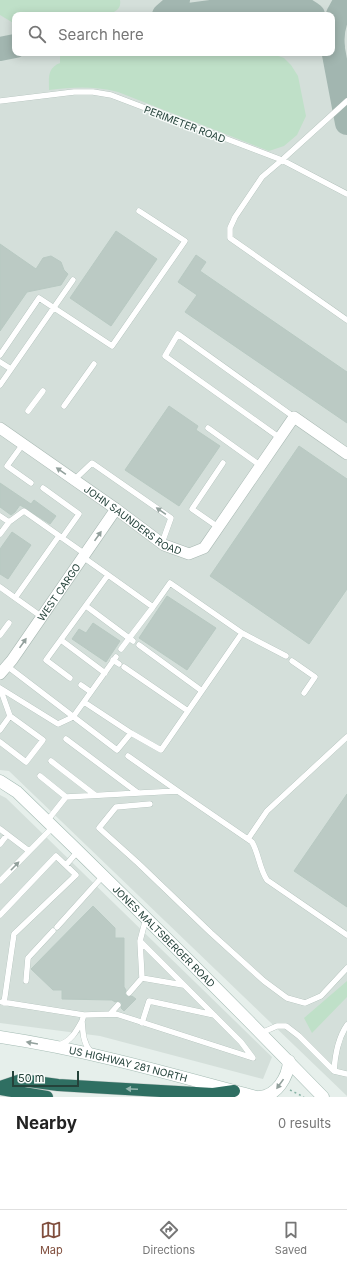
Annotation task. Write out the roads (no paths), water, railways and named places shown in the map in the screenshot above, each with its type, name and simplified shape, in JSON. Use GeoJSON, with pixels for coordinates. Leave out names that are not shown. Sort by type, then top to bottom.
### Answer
{"type":"FeatureCollection","features":[{"type":"Feature","properties":{"kind":"highway"},"geometry":{"type":"LineString","coordinates":[[0,1088],[21,1080],[73,1086],[212,1094],[234,1091]]}},
{"type":"Feature","properties":{"kind":"highway"},"geometry":{"type":"LineString","coordinates":[[0,1088],[47,1097]]}},
{"type":"Feature","properties":{"kind":"street","name":"JOHN SAUNDERS ROAD"},"geometry":{"type":"LineString","coordinates":[[0,428],[162,543],[189,554],[204,548],[294,417]]}},
{"type":"Feature","properties":{"kind":"street"},"geometry":{"type":"LineString","coordinates":[[294,417],[347,454]]}},
{"type":"Feature","properties":{"kind":"street","name":"WEST CARGO"},"geometry":{"type":"LineString","coordinates":[[2,670],[42,617],[116,509]]}},
{"type":"Feature","properties":{"kind":"street","name":"JONES MALTSBERGER ROAD"},"geometry":{"type":"LineString","coordinates":[[0,782],[17,792],[78,851],[289,1061],[323,1097]]}},
{"type":"Feature","properties":{"kind":"street","name":"US HIGHWAY 281 NORTH"},"geometry":{"type":"LineString","coordinates":[[0,1037],[94,1055],[256,1097]]}},
{"type":"Feature","properties":{"kind":"street"},"geometry":{"type":"LineString","coordinates":[[259,1097],[271,1094],[281,1084],[287,1071],[289,1061]]}},
{"type":"Feature","properties":{"kind":"lane","name":"PERIMETER ROAD"},"geometry":{"type":"LineString","coordinates":[[0,101],[74,92],[93,92],[111,95],[282,160],[347,194]]}},
{"type":"Feature","properties":{"kind":"lane"},"geometry":{"type":"LineString","coordinates":[[347,101],[268,171],[235,217],[230,228],[230,238],[347,320]]}},
{"type":"Feature","properties":{"kind":"lane"},"geometry":{"type":"LineString","coordinates":[[0,355],[40,298],[112,346],[185,241],[139,211]]}},
{"type":"Feature","properties":{"kind":"lane"},"geometry":{"type":"LineString","coordinates":[[0,385],[73,280]]}},
{"type":"Feature","properties":{"kind":"lane"},"geometry":{"type":"LineString","coordinates":[[280,438],[165,356],[178,334],[294,417]]}},
{"type":"Feature","properties":{"kind":"lane"},"geometry":{"type":"LineString","coordinates":[[0,362],[11,369]]}},
{"type":"Feature","properties":{"kind":"lane"},"geometry":{"type":"LineString","coordinates":[[64,406],[94,364]]}},
{"type":"Feature","properties":{"kind":"lane"},"geometry":{"type":"LineString","coordinates":[[28,411],[43,391]]}},
{"type":"Feature","properties":{"kind":"lane"},"geometry":{"type":"LineString","coordinates":[[208,428],[261,466]]}},
{"type":"Feature","properties":{"kind":"lane"},"geometry":{"type":"LineString","coordinates":[[23,444],[7,466],[31,483]]}},
{"type":"Feature","properties":{"kind":"lane"},"geometry":{"type":"LineString","coordinates":[[74,480],[92,463],[171,518],[162,543]]}},
{"type":"Feature","properties":{"kind":"lane"},"geometry":{"type":"LineString","coordinates":[[218,527],[192,509],[223,463]]}},
{"type":"Feature","properties":{"kind":"lane"},"geometry":{"type":"LineString","coordinates":[[15,598],[79,514],[43,488]]}},
{"type":"Feature","properties":{"kind":"lane"},"geometry":{"type":"LineString","coordinates":[[0,534],[8,522],[24,511],[61,537],[108,575],[153,606]]}},
{"type":"Feature","properties":{"kind":"lane"},"geometry":{"type":"LineString","coordinates":[[0,516],[8,522]]}},
{"type":"Feature","properties":{"kind":"lane"},"geometry":{"type":"LineString","coordinates":[[70,678],[46,660],[108,575]]}},
{"type":"Feature","properties":{"kind":"lane"},"geometry":{"type":"LineString","coordinates":[[121,649],[131,639],[170,583],[242,633],[286,656]]}},
{"type":"Feature","properties":{"kind":"lane"},"geometry":{"type":"LineString","coordinates":[[0,587],[42,617]]}},
{"type":"Feature","properties":{"kind":"lane"},"geometry":{"type":"LineString","coordinates":[[86,606],[131,639]]}},
{"type":"Feature","properties":{"kind":"lane"},"geometry":{"type":"LineString","coordinates":[[0,635],[9,623]]}},
{"type":"Feature","properties":{"kind":"lane"},"geometry":{"type":"LineString","coordinates":[[84,702],[130,733],[160,750],[242,633]]}},
{"type":"Feature","properties":{"kind":"lane"},"geometry":{"type":"LineString","coordinates":[[61,640],[105,672]]}},
{"type":"Feature","properties":{"kind":"lane"},"geometry":{"type":"LineString","coordinates":[[139,645],[202,691]]}},
{"type":"Feature","properties":{"kind":"lane"},"geometry":{"type":"LineString","coordinates":[[0,688],[58,724],[73,717],[115,658],[122,665],[188,711]]}},
{"type":"Feature","properties":{"kind":"lane"},"geometry":{"type":"LineString","coordinates":[[292,661],[315,677],[304,693]]}},
{"type":"Feature","properties":{"kind":"lane"},"geometry":{"type":"LineString","coordinates":[[2,670],[73,717],[118,750],[130,733]]}},
{"type":"Feature","properties":{"kind":"lane"},"geometry":{"type":"LineString","coordinates":[[80,685],[91,692]]}},
{"type":"Feature","properties":{"kind":"lane"},"geometry":{"type":"LineString","coordinates":[[0,688],[10,716],[42,740],[26,762],[0,742]]}},
{"type":"Feature","properties":{"kind":"lane"},"geometry":{"type":"LineString","coordinates":[[0,730],[10,716]]}},
{"type":"Feature","properties":{"kind":"lane"},"geometry":{"type":"LineString","coordinates":[[248,839],[267,811],[347,738]]}},
{"type":"Feature","properties":{"kind":"lane"},"geometry":{"type":"LineString","coordinates":[[66,739],[138,793]]}},
{"type":"Feature","properties":{"kind":"lane"},"geometry":{"type":"LineString","coordinates":[[128,756],[252,842],[256,849],[260,866],[267,880],[347,935]]}},
{"type":"Feature","properties":{"kind":"lane"},"geometry":{"type":"LineString","coordinates":[[51,761],[95,795]]}},
{"type":"Feature","properties":{"kind":"lane"},"geometry":{"type":"LineString","coordinates":[[40,776],[66,797],[177,791]]}},
{"type":"Feature","properties":{"kind":"lane"},"geometry":{"type":"LineString","coordinates":[[0,882],[29,851],[50,824],[66,797]]}},
{"type":"Feature","properties":{"kind":"lane"},"geometry":{"type":"LineString","coordinates":[[150,804],[116,807],[99,828],[264,981],[287,998],[306,1003],[321,996],[347,968]]}},
{"type":"Feature","properties":{"kind":"lane"},"geometry":{"type":"LineString","coordinates":[[0,830],[29,851]]}},
{"type":"Feature","properties":{"kind":"lane"},"geometry":{"type":"LineString","coordinates":[[0,844],[7,835]]}},
{"type":"Feature","properties":{"kind":"lane"},"geometry":{"type":"LineString","coordinates":[[66,865],[78,851]]}},
{"type":"Feature","properties":{"kind":"lane"},"geometry":{"type":"LineString","coordinates":[[0,914],[56,856],[76,875],[14,934],[2,1002],[83,1018],[116,1014],[253,1058],[241,1042],[140,942]]}},
{"type":"Feature","properties":{"kind":"lane"},"geometry":{"type":"LineString","coordinates":[[26,981],[28,958],[103,876]]}},
{"type":"Feature","properties":{"kind":"lane"},"geometry":{"type":"LineString","coordinates":[[129,993],[142,978],[140,942],[146,918]]}},
{"type":"Feature","properties":{"kind":"lane"},"geometry":{"type":"LineString","coordinates":[[142,978],[184,985]]}},
{"type":"Feature","properties":{"kind":"lane"},"geometry":{"type":"LineString","coordinates":[[142,1023],[149,1001],[214,1015]]}},
{"type":"Feature","properties":{"kind":"lane"},"geometry":{"type":"LineString","coordinates":[[110,1014],[118,1005]]}},
{"type":"Feature","properties":{"kind":"lane"},"geometry":{"type":"LineString","coordinates":[[55,1047],[66,1043],[72,1038],[83,1018]]}},
{"type":"Feature","properties":{"kind":"lane"},"geometry":{"type":"LineString","coordinates":[[83,1018],[83,1038],[88,1048],[94,1055]]}},
{"type":"Feature","properties":{"kind":"lane"},"geometry":{"type":"LineString","coordinates":[[334,1071],[335,1057],[347,1025]]}},
{"type":"Feature","properties":{"kind":"lane"},"geometry":{"type":"LineString","coordinates":[[261,1033],[277,1026],[286,1026],[299,1036],[334,1071],[347,1074]]}}]}
